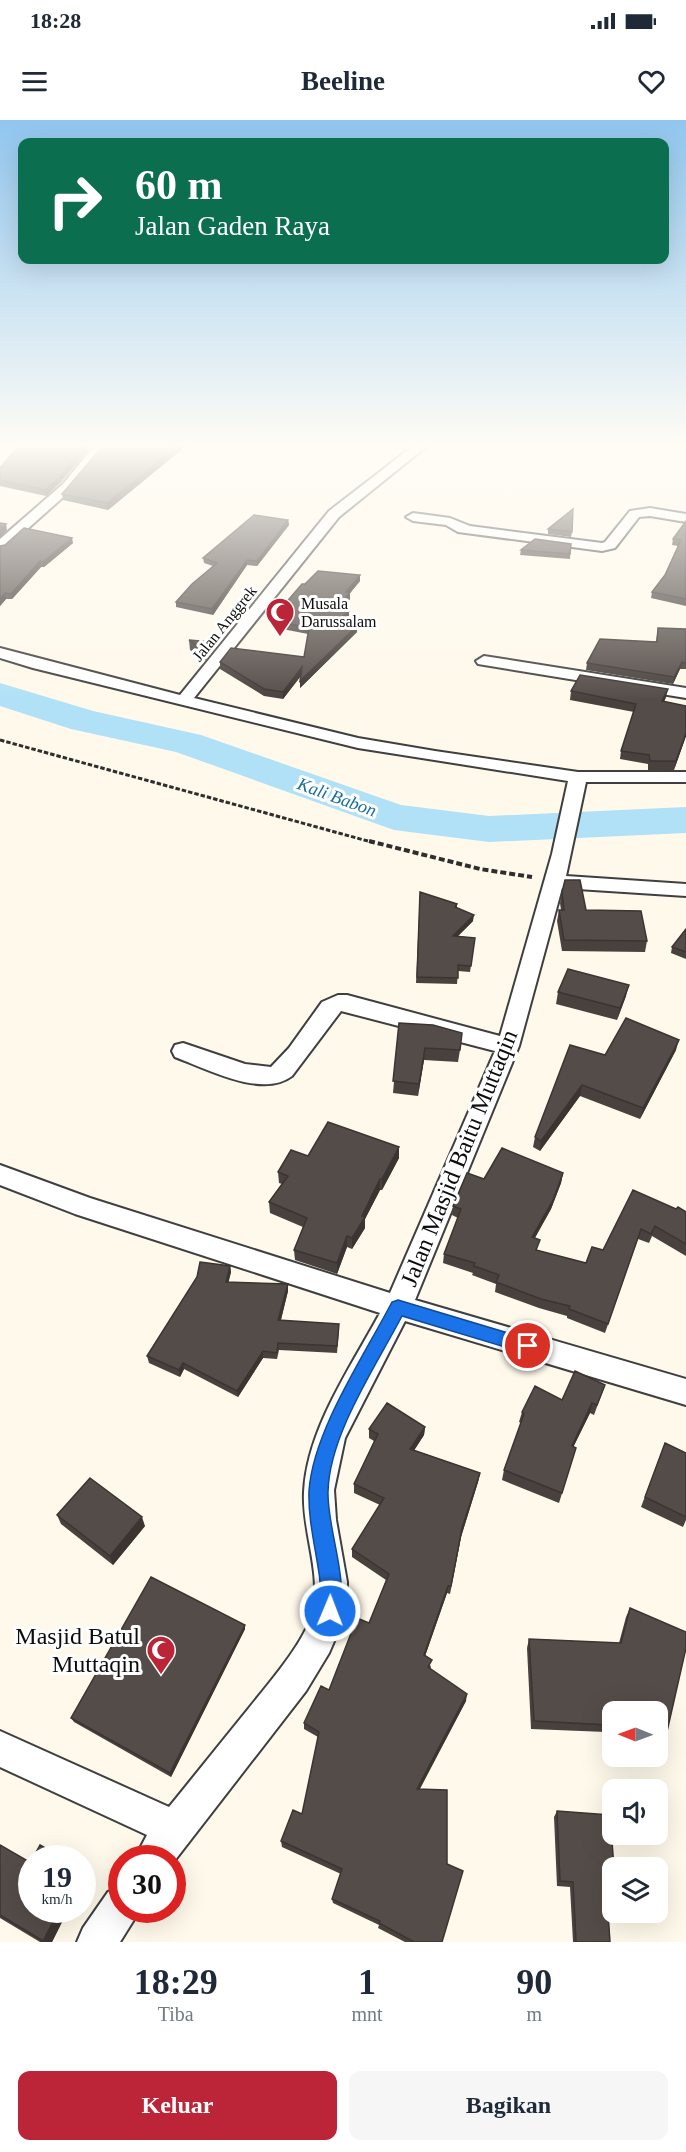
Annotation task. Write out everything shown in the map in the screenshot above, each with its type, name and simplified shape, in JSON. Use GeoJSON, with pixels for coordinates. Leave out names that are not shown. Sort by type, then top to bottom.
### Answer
{"type":"FeatureCollection","features":[{"type":"Feature","properties":{"kind":"street"},"geometry":{"type":"LineString","coordinates":[[0,546],[17,531]]}},
{"type":"Feature","properties":{"kind":"street","name":"Jalan Anggrek"},"geometry":{"type":"LineString","coordinates":[[184,700],[320,531]]}},
{"type":"Feature","properties":{"kind":"street"},"geometry":{"type":"LineString","coordinates":[[478,531],[602,547],[610,545],[622,531]]}},
{"type":"Feature","properties":{"kind":"street"},"geometry":{"type":"LineString","coordinates":[[0,653],[39,665],[358,743],[577,782],[686,777]]}},
{"type":"Feature","properties":{"kind":"street"},"geometry":{"type":"LineString","coordinates":[[484,661],[686,693]]}},
{"type":"Feature","properties":{"kind":"street","name":"Jalan Masjid Baitu Muttaqin"},"geometry":{"type":"LineString","coordinates":[[163,1845],[294,1679],[317,1641],[330,1611],[331,1582],[320,1520],[319,1490],[330,1436],[398,1307],[508,1046],[558,868],[577,782]]}},
{"type":"Feature","properties":{"kind":"street"},"geometry":{"type":"LineString","coordinates":[[558,868],[686,890]]}},
{"type":"Feature","properties":{"kind":"street"},"geometry":{"type":"LineString","coordinates":[[183,1051],[248,1073],[271,1077],[285,1068],[330,1007],[338,1003],[347,1003],[508,1046]]}},
{"type":"Feature","properties":{"kind":"street"},"geometry":{"type":"LineString","coordinates":[[0,1175],[84,1207],[398,1307],[686,1392]]}},
{"type":"Feature","properties":{"kind":"street"},"geometry":{"type":"LineString","coordinates":[[0,1749],[175,1829]]}},
{"type":"Feature","properties":{"kind":"street"},"geometry":{"type":"LineString","coordinates":[[97,1942],[110,1923]]}},
{"type":"Feature","properties":{"kind":"path"},"geometry":{"type":"LineString","coordinates":[[0,740],[364,840],[480,868],[558,868]]}},
{"type":"Feature","properties":{"kind":"building"},"geometry":{"type":"Polygon","coordinates":[[[21,531],[39,531],[72,538],[43,562],[40,561],[11,594],[5,593],[0,599],[0,546],[5,545],[21,531]]]}},
{"type":"Feature","properties":{"kind":"building"},"geometry":{"type":"Polygon","coordinates":[[[235,531],[280,531],[257,561],[247,560],[212,609],[176,602],[192,584],[217,563],[203,558],[235,531]]]}},
{"type":"Feature","properties":{"kind":"building"},"geometry":{"type":"Polygon","coordinates":[[[679,531],[686,531],[686,599],[652,592],[665,575],[681,540],[673,539],[679,531]]]}},
{"type":"Feature","properties":{"kind":"building"},"geometry":{"type":"Polygon","coordinates":[[[535,539],[571,544],[570,554],[521,550],[535,539]]]}},
{"type":"Feature","properties":{"kind":"building"},"geometry":{"type":"Polygon","coordinates":[[[318,571],[360,575],[337,608],[349,611],[333,624],[357,626],[300,681],[302,667],[283,692],[264,689],[220,662],[231,648],[304,657],[309,628],[271,620],[302,584],[305,584],[318,571]]]}},
{"type":"Feature","properties":{"kind":"building"},"geometry":{"type":"Polygon","coordinates":[[[658,628],[686,629],[686,663],[682,662],[674,677],[587,663],[600,639],[657,642],[658,628]]]}},
{"type":"Feature","properties":{"kind":"building"},"geometry":{"type":"Polygon","coordinates":[[[189,640],[210,642],[205,650],[189,640]]]}},
{"type":"Feature","properties":{"kind":"building"},"geometry":{"type":"Polygon","coordinates":[[[580,675],[668,689],[662,701],[686,706],[686,733],[676,761],[650,761],[649,755],[621,751],[636,704],[571,691],[580,675]]]}},
{"type":"Feature","properties":{"kind":"building"},"geometry":{"type":"Polygon","coordinates":[[[565,880],[580,880],[586,910],[641,911],[647,941],[564,940],[559,910],[564,910],[562,892],[565,880]]]}},
{"type":"Feature","properties":{"kind":"building"},"geometry":{"type":"Polygon","coordinates":[[[420,892],[457,904],[455,907],[474,915],[453,936],[475,938],[471,966],[458,965],[458,978],[417,977],[420,892]]]}},
{"type":"Feature","properties":{"kind":"building"},"geometry":{"type":"Polygon","coordinates":[[[686,929],[686,952],[672,947],[686,929]]]}},
{"type":"Feature","properties":{"kind":"building"},"geometry":{"type":"Polygon","coordinates":[[[568,969],[629,985],[620,1008],[558,992],[568,969]]]}},
{"type":"Feature","properties":{"kind":"building"},"geometry":{"type":"Polygon","coordinates":[[[626,1018],[679,1040],[643,1108],[582,1085],[541,1141],[535,1137],[570,1045],[605,1055],[626,1018]]]}},
{"type":"Feature","properties":{"kind":"building"},"geometry":{"type":"Polygon","coordinates":[[[399,1023],[433,1025],[462,1033],[460,1050],[425,1048],[419,1084],[393,1081],[399,1023]]]}},
{"type":"Feature","properties":{"kind":"building"},"geometry":{"type":"Polygon","coordinates":[[[328,1122],[399,1147],[362,1216],[365,1217],[352,1238],[347,1236],[337,1263],[294,1250],[307,1218],[269,1202],[288,1176],[278,1172],[291,1150],[308,1156],[328,1122]]]}},
{"type":"Feature","properties":{"kind":"building"},"geometry":{"type":"Polygon","coordinates":[[[502,1148],[563,1173],[553,1200],[532,1237],[540,1240],[536,1250],[586,1263],[592,1247],[603,1250],[633,1190],[686,1212],[686,1244],[655,1226],[651,1234],[641,1229],[608,1324],[569,1309],[570,1306],[541,1299],[496,1282],[499,1275],[474,1266],[475,1263],[444,1254],[461,1209],[453,1206],[467,1173],[484,1179],[502,1148]]]}},
{"type":"Feature","properties":{"kind":"building"},"geometry":{"type":"Polygon","coordinates":[[[200,1262],[230,1266],[226,1282],[288,1284],[278,1320],[339,1324],[337,1346],[278,1343],[277,1353],[263,1351],[237,1391],[183,1363],[179,1370],[147,1356],[197,1277],[200,1262]]]}},
{"type":"Feature","properties":{"kind":"building"},"geometry":{"type":"Polygon","coordinates":[[[575,1371],[605,1385],[597,1405],[592,1403],[572,1446],[576,1448],[562,1493],[504,1470],[524,1414],[522,1412],[535,1386],[562,1400],[575,1371]]]}},
{"type":"Feature","properties":{"kind":"building"},"geometry":{"type":"Polygon","coordinates":[[[387,1403],[425,1427],[410,1449],[480,1473],[462,1528],[451,1586],[448,1586],[424,1655],[432,1660],[428,1667],[467,1694],[417,1789],[447,1790],[447,1864],[463,1871],[442,1942],[414,1942],[379,1923],[380,1921],[332,1899],[342,1869],[281,1841],[293,1810],[302,1814],[319,1732],[304,1723],[321,1686],[329,1690],[357,1618],[369,1623],[389,1574],[352,1549],[384,1498],[354,1484],[378,1434],[369,1429],[387,1403]]]}},
{"type":"Feature","properties":{"kind":"building"},"geometry":{"type":"Polygon","coordinates":[[[665,1443],[686,1453],[686,1517],[645,1497],[665,1443]]]}},
{"type":"Feature","properties":{"kind":"building"},"geometry":{"type":"Polygon","coordinates":[[[90,1478],[142,1517],[110,1556],[57,1515],[90,1478]]]}},
{"type":"Feature","properties":{"kind":"building","name":"Masjid Batul Muttaqin"},"geometry":{"type":"Polygon","coordinates":[[[151,1577],[245,1625],[170,1773],[71,1718],[151,1577]]]}},
{"type":"Feature","properties":{"kind":"building"},"geometry":{"type":"Polygon","coordinates":[[[630,1608],[686,1632],[686,1648],[668,1727],[668,1701],[602,1701],[602,1724],[534,1721],[529,1639],[621,1643],[630,1608]]]}},
{"type":"Feature","properties":{"kind":"building"},"geometry":{"type":"Polygon","coordinates":[[[557,1811],[602,1814],[602,1845],[612,1845],[613,1857],[602,1857],[602,1923],[609,1923],[610,1942],[576,1942],[573,1882],[560,1881],[557,1811]]]}},
{"type":"Feature","properties":{"kind":"building"},"geometry":{"type":"Polygon","coordinates":[[[0,1845],[18,1855],[18,1923],[52,1923],[43,1941],[0,1915],[0,1845]]]}},
{"type":"Feature","properties":{"kind":"waterway","name":"Kali Babon"},"geometry":{"type":"LineString","coordinates":[[0,694],[84,721],[187,743],[394,817],[489,829],[686,820]]}},
{"type":"Feature","properties":{"kind":"place","name":"Musala Darussalam"},"geometry":{"type":"Point","coordinates":[280,638]}},
{"type":"Feature","properties":{"kind":"place","name":"Masjid Batul Muttaqin"},"geometry":{"type":"Point","coordinates":[161,1676]}},
{"type":"Feature","properties":{"kind":"route"},"geometry":{"type":"LineString","coordinates":[[330,1611],[331,1582],[320,1520],[319,1490],[323,1464],[330,1436],[386,1334],[398,1307],[528,1346]]}}]}
